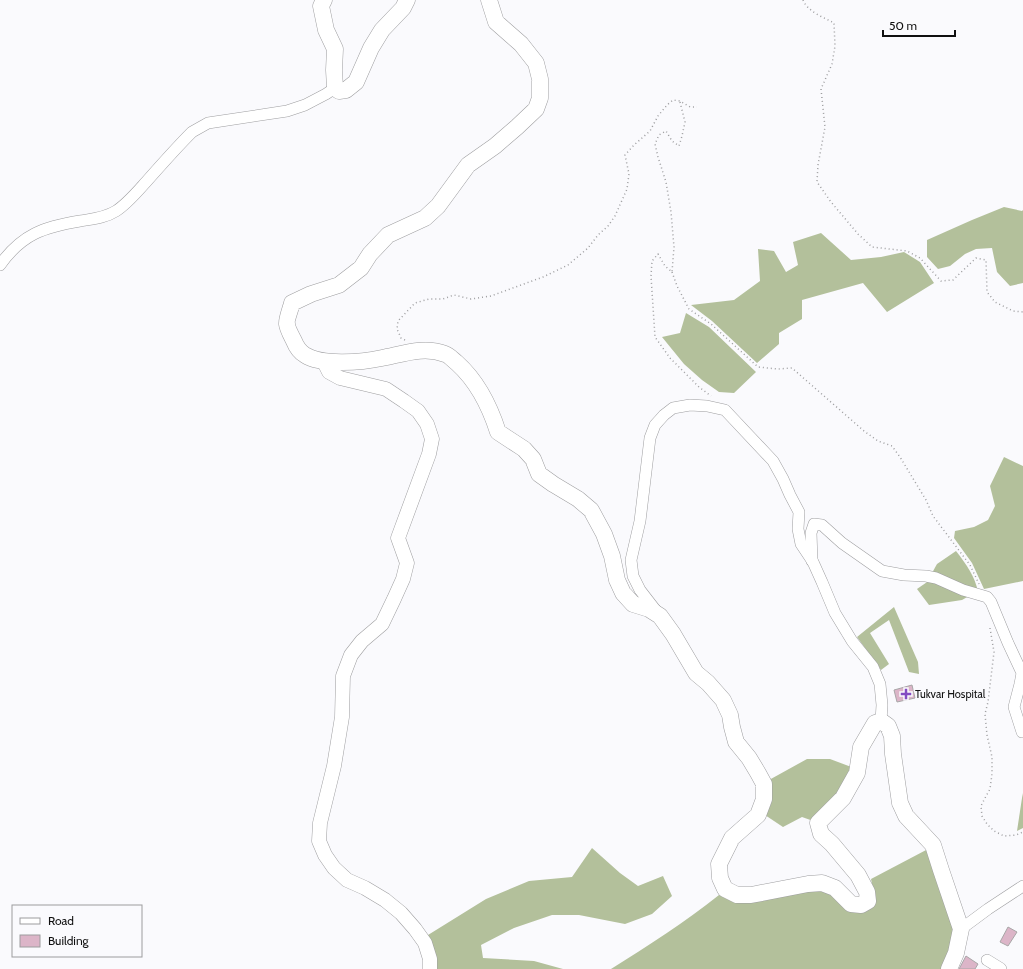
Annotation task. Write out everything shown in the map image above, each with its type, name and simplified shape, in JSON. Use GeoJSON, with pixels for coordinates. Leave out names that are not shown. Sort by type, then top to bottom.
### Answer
{"type":"FeatureCollection","features":[{"type":"Feature","properties":{"kind":"main road"},"geometry":{"type":"LineString","coordinates":[[324,0],[321,6],[326,30],[335,49],[335,88],[339,91],[346,90],[356,82],[371,48],[382,30],[403,8],[407,0]]}},
{"type":"Feature","properties":{"kind":"main road"},"geometry":{"type":"LineString","coordinates":[[489,0],[496,22],[521,44],[536,63],[540,79],[540,98],[536,109],[495,146],[468,165],[438,206],[425,218],[388,235],[370,254],[361,268],[339,285],[311,294],[292,303],[287,324],[297,347],[304,355],[324,362],[354,362],[431,350],[447,354],[465,371],[477,386],[494,416],[498,432],[524,449],[533,459],[539,474],[578,499],[590,510],[604,534],[612,556],[617,580],[623,593],[633,604],[649,609],[660,616],[673,634],[696,673],[708,683],[723,700],[730,715],[736,742],[749,758],[764,784],[764,800],[758,816],[732,838],[719,864],[720,878],[725,889],[737,895],[751,895],[808,884],[822,883],[835,888],[851,904],[861,905],[868,901],[867,892],[858,875],[832,844],[821,834],[818,823],[843,798],[857,773],[861,747],[875,723],[881,721],[888,726],[892,736],[900,803],[906,816],[933,845],[961,929],[956,953],[949,969]]}},
{"type":"Feature","properties":{"kind":"street"},"geometry":{"type":"LineString","coordinates":[[0,265],[9,253],[29,236],[37,232],[60,224],[99,218],[115,212],[133,196],[192,132],[208,123],[287,111],[305,105],[335,88]]}},
{"type":"Feature","properties":{"kind":"street"},"geometry":{"type":"LineString","coordinates":[[324,362],[329,372],[340,378],[386,389],[404,401],[418,411],[427,424],[432,439],[429,454],[398,538],[407,562],[403,579],[382,624],[362,641],[351,655],[343,676],[342,718],[334,766],[320,823],[319,842],[325,855],[334,868],[347,880],[365,888],[385,900],[415,929],[425,943],[430,959],[430,969]]}},
{"type":"Feature","properties":{"kind":"street"},"geometry":{"type":"LineString","coordinates":[[660,616],[640,590],[633,576],[631,560],[640,521],[650,438],[655,425],[673,408],[707,406],[724,410],[773,461],[783,479],[799,512],[798,529],[801,544],[822,582],[835,613],[852,641],[873,668],[880,684],[882,705],[881,721]]}},
{"type":"Feature","properties":{"kind":"street"},"geometry":{"type":"LineString","coordinates":[[812,562],[811,533],[814,524],[822,525],[842,543],[882,571],[904,575],[931,577],[963,590],[987,597],[991,602],[1022,673],[1014,707],[1023,732]]}},
{"type":"Feature","properties":{"kind":"street"},"geometry":{"type":"LineString","coordinates":[[961,929],[1023,886]]}},
{"type":"Feature","properties":{"kind":"street"},"geometry":{"type":"LineString","coordinates":[[987,960],[1001,969]]}},
{"type":"Feature","properties":{"kind":"path"},"geometry":{"type":"LineString","coordinates":[[804,1],[810,10],[834,23],[835,46],[832,64],[821,89],[824,127],[817,182],[831,202],[858,234],[872,247],[907,251],[920,258],[941,281],[953,280],[976,258],[986,260],[987,292],[995,302],[1013,311],[1023,312]]}},
{"type":"Feature","properties":{"kind":"path"},"geometry":{"type":"LineString","coordinates":[[418,351],[412,343],[401,338],[397,330],[398,321],[415,303],[429,299],[443,299],[454,295],[471,299],[491,296],[543,277],[568,265],[588,248],[615,216],[627,189],[629,174],[625,155],[650,131],[658,116],[673,100],[680,101],[690,107],[697,107]]}},
{"type":"Feature","properties":{"kind":"path"},"geometry":{"type":"LineString","coordinates":[[680,101],[685,122],[679,146],[672,141],[666,132],[659,135],[655,144],[666,182],[671,212],[674,247],[672,272],[677,286],[689,309],[710,324],[758,367],[778,369],[792,368],[864,431],[878,441],[892,446],[926,500],[933,516],[970,565],[980,590]]}},
{"type":"Feature","properties":{"kind":"path"},"geometry":{"type":"LineString","coordinates":[[672,272],[665,266],[658,254],[652,261],[651,276],[655,337],[670,358],[724,410]]}},
{"type":"Feature","properties":{"kind":"path"},"geometry":{"type":"LineString","coordinates":[[989,624],[994,652],[989,696],[985,714],[987,735],[992,757],[992,774],[990,789],[981,806],[982,816],[994,831],[1004,836],[1016,835],[1023,832]]}},
{"type":"Feature","properties":{"kind":"green space"},"geometry":{"type":"Polygon","coordinates":[[[1004,207],[1023,210],[1023,283],[1010,286],[997,272],[992,248],[976,249],[965,254],[950,266],[938,269],[927,257],[927,240],[1004,207]]]}},
{"type":"Feature","properties":{"kind":"green space"},"geometry":{"type":"Polygon","coordinates":[[[821,233],[851,260],[881,257],[904,252],[920,262],[934,283],[887,312],[863,283],[802,300],[802,319],[779,333],[779,344],[757,363],[712,321],[691,305],[734,300],[760,281],[758,249],[774,251],[786,272],[798,265],[793,242],[821,233]]]}},
{"type":"Feature","properties":{"kind":"green space"},"geometry":{"type":"Polygon","coordinates":[[[686,313],[709,327],[756,372],[734,393],[719,392],[702,380],[684,364],[662,337],[680,333],[686,313]]]}},
{"type":"Feature","properties":{"kind":"green space"},"geometry":{"type":"Polygon","coordinates":[[[1004,457],[1023,466],[1023,581],[984,589],[972,563],[954,538],[955,531],[974,527],[988,520],[995,506],[990,486],[1004,457]]]}},
{"type":"Feature","properties":{"kind":"green space"},"geometry":{"type":"Polygon","coordinates":[[[956,551],[967,565],[977,586],[978,592],[932,573],[937,564],[956,551]]]}},
{"type":"Feature","properties":{"kind":"green space"},"geometry":{"type":"Polygon","coordinates":[[[930,580],[969,596],[962,600],[929,605],[917,589],[930,580]]]}},
{"type":"Feature","properties":{"kind":"green space"},"geometry":{"type":"Polygon","coordinates":[[[894,607],[918,662],[919,674],[909,672],[889,620],[870,633],[889,664],[881,670],[857,637],[894,607]]]}},
{"type":"Feature","properties":{"kind":"green space"},"geometry":{"type":"Polygon","coordinates":[[[807,759],[830,759],[854,768],[842,793],[816,822],[802,817],[783,827],[765,815],[771,804],[769,780],[807,759]]]}},
{"type":"Feature","properties":{"kind":"green space"},"geometry":{"type":"Polygon","coordinates":[[[1023,793],[1023,828],[1017,831],[1022,798],[1023,793]]]}},
{"type":"Feature","properties":{"kind":"green space"},"geometry":{"type":"Polygon","coordinates":[[[592,848],[620,873],[638,886],[663,876],[672,896],[652,914],[625,924],[579,915],[552,915],[514,928],[481,945],[483,958],[534,961],[563,969],[436,969],[437,958],[428,935],[486,899],[529,881],[572,877],[592,848]]]}},
{"type":"Feature","properties":{"kind":"green space"},"geometry":{"type":"Polygon","coordinates":[[[928,849],[950,911],[953,932],[944,969],[611,969],[666,934],[719,895],[736,898],[825,888],[850,905],[874,893],[871,879],[928,849]]]}},
{"type":"Feature","properties":{"kind":"building"},"geometry":{"type":"Polygon","coordinates":[[[912,685],[915,698],[897,702],[894,690],[912,685]]]}},
{"type":"Feature","properties":{"kind":"building"},"geometry":{"type":"Polygon","coordinates":[[[1008,927],[1017,932],[1008,946],[1000,942],[1008,927]]]}},
{"type":"Feature","properties":{"kind":"building"},"geometry":{"type":"Polygon","coordinates":[[[966,956],[978,964],[975,969],[959,969],[966,956]]]}},
{"type":"Feature","properties":{"kind":"place","name":"Tukvar Hospital"},"geometry":{"type":"Point","coordinates":[906,694]}}]}
